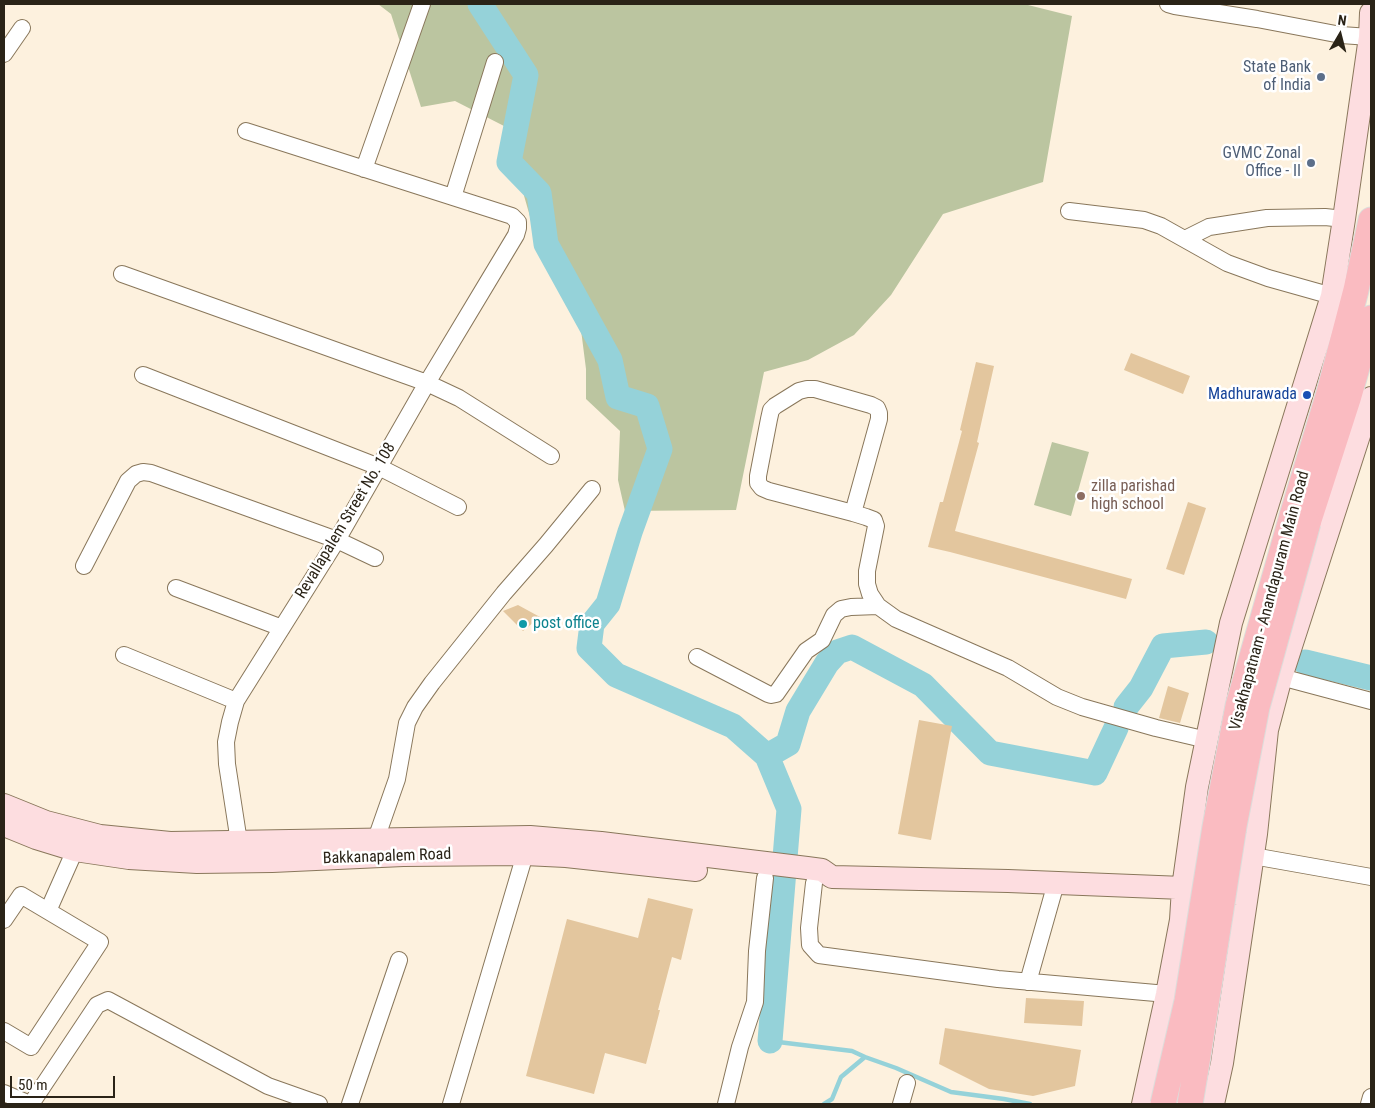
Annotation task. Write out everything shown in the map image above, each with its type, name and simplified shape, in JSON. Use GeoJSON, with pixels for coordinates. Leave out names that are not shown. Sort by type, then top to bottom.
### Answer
{"type":"FeatureCollection","features":[{"type":"Feature","properties":{"kind":"main road","name":"Visakhapatnam - Anandapuram Main Road"},"geometry":{"type":"LineString","coordinates":[[1190,1104],[1234,826],[1257,708],[1331,384],[1356,290],[1371,220]]}},
{"type":"Feature","properties":{"kind":"main road","name":"Visakhapatnam - Anandapuram Main Road"},"geometry":{"type":"LineString","coordinates":[[1163,1104],[1187,1002],[1215,828],[1238,706],[1300,520],[1348,399],[1371,318]]}},
{"type":"Feature","properties":{"kind":"street"},"geometry":{"type":"LineString","coordinates":[[364,169],[422,4]]}},
{"type":"Feature","properties":{"kind":"street"},"geometry":{"type":"LineString","coordinates":[[1168,4],[1341,34],[1370,37]]}},
{"type":"Feature","properties":{"kind":"street"},"geometry":{"type":"LineString","coordinates":[[1143,1104],[1181,920],[1183,888],[1197,787],[1231,623],[1332,296],[1370,37],[1371,13]]}},
{"type":"Feature","properties":{"kind":"street"},"geometry":{"type":"LineString","coordinates":[[4,54],[22,28]]}},
{"type":"Feature","properties":{"kind":"street"},"geometry":{"type":"LineString","coordinates":[[246,131],[453,197],[495,62]]}},
{"type":"Feature","properties":{"kind":"street","name":"Revallapalem Street No. 108"},"geometry":{"type":"LineString","coordinates":[[239,842],[226,742],[236,701],[337,540],[516,235],[518,222],[512,216],[453,197]]}},
{"type":"Feature","properties":{"kind":"street"},"geometry":{"type":"LineString","coordinates":[[1069,212],[1144,220],[1161,226],[1247,272],[1332,296]]}},
{"type":"Feature","properties":{"kind":"street"},"geometry":{"type":"LineString","coordinates":[[1185,239],[1209,227],[1267,218],[1325,217],[1344,219]]}},
{"type":"Feature","properties":{"kind":"street"},"geometry":{"type":"LineString","coordinates":[[122,274],[428,383],[459,398],[551,456]]}},
{"type":"Feature","properties":{"kind":"street"},"geometry":{"type":"LineString","coordinates":[[143,376],[379,467],[458,507]]}},
{"type":"Feature","properties":{"kind":"street"},"geometry":{"type":"LineString","coordinates":[[853,513],[878,419],[879,413],[877,408],[870,404],[815,389],[807,388],[799,391],[771,410],[758,483],[762,488],[769,491],[853,513],[866,516],[874,520],[876,526],[867,571],[867,584],[870,594],[878,606],[896,619],[1008,668],[1057,697],[1092,710],[1207,740]]}},
{"type":"Feature","properties":{"kind":"street"},"geometry":{"type":"LineString","coordinates":[[1213,1104],[1222,1063],[1253,856],[1267,730],[1281,677],[1371,398]]}},
{"type":"Feature","properties":{"kind":"street"},"geometry":{"type":"LineString","coordinates":[[84,566],[128,481],[136,474],[143,472],[152,473],[337,540],[376,558]]}},
{"type":"Feature","properties":{"kind":"street"},"geometry":{"type":"LineString","coordinates":[[376,839],[400,768],[407,724],[415,707],[504,593],[592,489]]}},
{"type":"Feature","properties":{"kind":"street"},"geometry":{"type":"LineString","coordinates":[[176,588],[285,622]]}},
{"type":"Feature","properties":{"kind":"street"},"geometry":{"type":"LineString","coordinates":[[698,657],[768,694],[776,694],[806,651],[822,640],[834,615],[841,609],[878,606]]}},
{"type":"Feature","properties":{"kind":"street"},"geometry":{"type":"LineString","coordinates":[[124,655],[236,701]]}},
{"type":"Feature","properties":{"kind":"street"},"geometry":{"type":"LineString","coordinates":[[1281,677],[1371,702]]}},
{"type":"Feature","properties":{"kind":"street"},"geometry":{"type":"LineString","coordinates":[[4,805],[46,822],[100,836],[170,843],[376,839],[528,846],[601,843],[771,874],[815,878],[1056,883],[1183,888],[1246,894]]}},
{"type":"Feature","properties":{"kind":"street","name":"Bakkanapalem Road"},"geometry":{"type":"LineString","coordinates":[[4,825],[74,850],[129,858],[197,862],[404,855],[528,846]]}},
{"type":"Feature","properties":{"kind":"street"},"geometry":{"type":"LineString","coordinates":[[451,1104],[528,846]]}},
{"type":"Feature","properties":{"kind":"street"},"geometry":{"type":"LineString","coordinates":[[48,911],[74,850]]}},
{"type":"Feature","properties":{"kind":"street"},"geometry":{"type":"LineString","coordinates":[[1253,856],[1371,876]]}},
{"type":"Feature","properties":{"kind":"street"},"geometry":{"type":"LineString","coordinates":[[726,1104],[740,1047],[755,1002],[757,951],[771,874]]}},
{"type":"Feature","properties":{"kind":"street"},"geometry":{"type":"LineString","coordinates":[[815,878],[809,928],[810,945],[818,955],[998,979],[1167,994]]}},
{"type":"Feature","properties":{"kind":"street"},"geometry":{"type":"LineString","coordinates":[[1028,982],[1056,883]]}},
{"type":"Feature","properties":{"kind":"street"},"geometry":{"type":"LineString","coordinates":[[4,920],[21,895],[100,942],[31,1047],[4,1031]]}},
{"type":"Feature","properties":{"kind":"street"},"geometry":{"type":"LineString","coordinates":[[350,1104],[399,960]]}},
{"type":"Feature","properties":{"kind":"street"},"geometry":{"type":"LineString","coordinates":[[4,1093],[31,1104],[97,1005],[108,1000],[268,1086],[320,1104]]}},
{"type":"Feature","properties":{"kind":"street"},"geometry":{"type":"LineString","coordinates":[[901,1104],[907,1083]]}},
{"type":"Feature","properties":{"kind":"street"},"geometry":{"type":"LineString","coordinates":[[1369,1104],[1371,1096]]}},
{"type":"Feature","properties":{"kind":"green space"},"geometry":{"type":"Polygon","coordinates":[[[378,4],[1024,4],[1072,16],[1043,182],[943,214],[891,295],[854,335],[808,360],[764,372],[736,510],[625,511],[618,480],[620,431],[586,399],[586,369],[580,322],[559,289],[531,220],[504,126],[455,101],[421,107],[391,14],[378,4]]]}},
{"type":"Feature","properties":{"kind":"green space"},"geometry":{"type":"Polygon","coordinates":[[[1052,442],[1089,452],[1071,516],[1034,505],[1052,442]]]}},
{"type":"Feature","properties":{"kind":"building"},"geometry":{"type":"Polygon","coordinates":[[[1131,353],[1190,376],[1183,394],[1124,370],[1131,353]]]}},
{"type":"Feature","properties":{"kind":"building"},"geometry":{"type":"Polygon","coordinates":[[[976,362],[994,366],[977,442],[979,443],[955,531],[1132,579],[1126,599],[928,547],[940,502],[943,502],[962,431],[960,430],[976,362]]]}},
{"type":"Feature","properties":{"kind":"building"},"geometry":{"type":"Polygon","coordinates":[[[1188,502],[1206,508],[1184,575],[1166,569],[1188,502]]]}},
{"type":"Feature","properties":{"kind":"building","name":"post office"},"geometry":{"type":"Polygon","coordinates":[[[518,605],[540,617],[523,631],[503,611],[518,605]]]}},
{"type":"Feature","properties":{"kind":"building"},"geometry":{"type":"Polygon","coordinates":[[[1168,686],[1189,693],[1180,723],[1159,718],[1168,686]]]}},
{"type":"Feature","properties":{"kind":"building"},"geometry":{"type":"Polygon","coordinates":[[[919,720],[952,726],[931,840],[898,834],[919,720]]]}},
{"type":"Feature","properties":{"kind":"building"},"geometry":{"type":"Polygon","coordinates":[[[648,898],[693,909],[681,960],[672,957],[646,1064],[605,1053],[594,1094],[526,1076],[567,919],[638,938],[648,898]]]}},
{"type":"Feature","properties":{"kind":"building"},"geometry":{"type":"Polygon","coordinates":[[[1026,998],[1084,1001],[1082,1026],[1024,1023],[1026,998]]]}},
{"type":"Feature","properties":{"kind":"building"},"geometry":{"type":"Polygon","coordinates":[[[945,1028],[1081,1050],[1075,1086],[1033,1096],[989,1089],[939,1064],[945,1028]]]}},
{"type":"Feature","properties":{"kind":"waterway"},"geometry":{"type":"LineString","coordinates":[[480,4],[526,75],[509,162],[539,193],[546,244],[610,360],[618,397],[647,406],[660,449],[630,532],[608,604],[592,624],[589,648],[616,675],[733,726],[767,756],[789,809],[770,1041]]}},
{"type":"Feature","properties":{"kind":"waterway"},"geometry":{"type":"LineString","coordinates":[[1126,707],[1141,688],[1163,646],[1206,642]]}},
{"type":"Feature","properties":{"kind":"waterway"},"geometry":{"type":"LineString","coordinates":[[767,756],[788,744],[798,711],[827,663],[837,652],[852,647],[923,685],[990,753],[1095,773],[1116,728]]}},
{"type":"Feature","properties":{"kind":"waterway"},"geometry":{"type":"LineString","coordinates":[[1305,662],[1371,678]]}},
{"type":"Feature","properties":{"kind":"waterway"},"geometry":{"type":"LineString","coordinates":[[770,1041],[852,1051],[865,1057],[841,1077],[832,1099],[824,1104]]}},
{"type":"Feature","properties":{"kind":"waterway"},"geometry":{"type":"LineString","coordinates":[[865,1057],[951,1092],[1030,1104]]}},
{"type":"Feature","properties":{"kind":"place","name":"State Bank of India"},"geometry":{"type":"Point","coordinates":[1321,77]}},
{"type":"Feature","properties":{"kind":"place","name":"GVMC Zonal Office - II"},"geometry":{"type":"Point","coordinates":[1311,163]}},
{"type":"Feature","properties":{"kind":"place","name":"Madhurawada"},"geometry":{"type":"Point","coordinates":[1307,395]}},
{"type":"Feature","properties":{"kind":"place","name":"zilla parishad high school"},"geometry":{"type":"Point","coordinates":[1081,496]}},
{"type":"Feature","properties":{"kind":"place","name":"post office"},"geometry":{"type":"Point","coordinates":[523,624]}}]}
